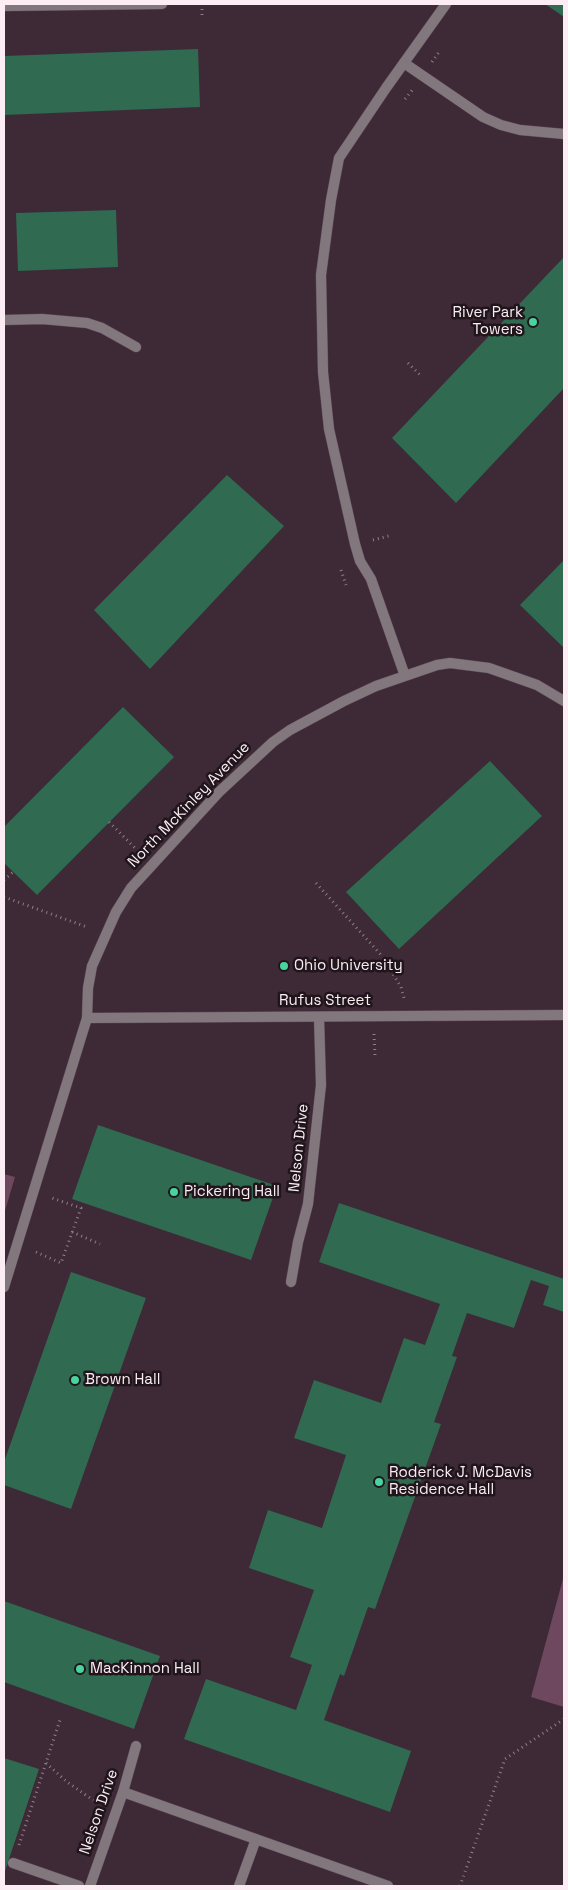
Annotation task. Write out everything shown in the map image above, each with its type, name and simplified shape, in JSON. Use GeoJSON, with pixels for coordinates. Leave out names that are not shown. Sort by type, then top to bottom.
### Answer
{"type":"FeatureCollection","features":[{"type":"Feature","properties":{"kind":"street"},"geometry":{"type":"LineString","coordinates":[[4,6],[162,4]]}},
{"type":"Feature","properties":{"kind":"street"},"geometry":{"type":"LineString","coordinates":[[405,676],[371,579],[360,561],[329,429],[323,372],[321,275],[335,174],[339,158],[446,4]]}},
{"type":"Feature","properties":{"kind":"street"},"geometry":{"type":"LineString","coordinates":[[404,63],[483,117],[520,130],[564,134]]}},
{"type":"Feature","properties":{"kind":"street"},"geometry":{"type":"LineString","coordinates":[[4,320],[72,320],[87,323],[102,328],[136,347]]}},
{"type":"Feature","properties":{"kind":"street","name":"North McKinley Avenue"},"geometry":{"type":"LineString","coordinates":[[4,1287],[86,1018],[92,966],[116,912],[131,888],[219,792],[273,742],[290,730],[376,686],[437,665],[450,663],[489,668],[538,685],[564,701]]}},
{"type":"Feature","properties":{"kind":"street","name":"Rufus Street"},"geometry":{"type":"LineString","coordinates":[[86,1018],[564,1015]]}},
{"type":"Feature","properties":{"kind":"street","name":"Nelson Drive"},"geometry":{"type":"LineString","coordinates":[[290,1282],[308,1204],[321,1085],[319,1017]]}},
{"type":"Feature","properties":{"kind":"street","name":"Nelson Drive"},"geometry":{"type":"LineString","coordinates":[[90,1886],[123,1792],[136,1746]]}},
{"type":"Feature","properties":{"kind":"street"},"geometry":{"type":"LineString","coordinates":[[123,1792],[388,1886]]}},
{"type":"Feature","properties":{"kind":"street"},"geometry":{"type":"LineString","coordinates":[[240,1886],[256,1840]]}},
{"type":"Feature","properties":{"kind":"street"},"geometry":{"type":"LineString","coordinates":[[13,1862],[79,1886]]}},
{"type":"Feature","properties":{"kind":"path"},"geometry":{"type":"LineString","coordinates":[[202,4],[202,16]]}},
{"type":"Feature","properties":{"kind":"path"},"geometry":{"type":"LineString","coordinates":[[408,363],[420,375]]}},
{"type":"Feature","properties":{"kind":"path"},"geometry":{"type":"LineString","coordinates":[[341,570],[346,585]]}},
{"type":"Feature","properties":{"kind":"path"},"geometry":{"type":"LineString","coordinates":[[109,822],[138,852]]}},
{"type":"Feature","properties":{"kind":"path"},"geometry":{"type":"LineString","coordinates":[[4,880],[13,872]]}},
{"type":"Feature","properties":{"kind":"path"},"geometry":{"type":"LineString","coordinates":[[316,883],[382,956],[401,986],[404,998]]}},
{"type":"Feature","properties":{"kind":"path"},"geometry":{"type":"LineString","coordinates":[[4,897],[87,927]]}},
{"type":"Feature","properties":{"kind":"path"},"geometry":{"type":"LineString","coordinates":[[374,1036],[375,1056]]}},
{"type":"Feature","properties":{"kind":"path"},"geometry":{"type":"LineString","coordinates":[[36,1252],[61,1263],[81,1208],[52,1198]]}},
{"type":"Feature","properties":{"kind":"path"},"geometry":{"type":"LineString","coordinates":[[72,1232],[100,1244]]}},
{"type":"Feature","properties":{"kind":"path"},"geometry":{"type":"LineString","coordinates":[[13,1862],[61,1718]]}},
{"type":"Feature","properties":{"kind":"path"},"geometry":{"type":"LineString","coordinates":[[460,1886],[505,1759],[564,1719]]}},
{"type":"Feature","properties":{"kind":"path"},"geometry":{"type":"LineString","coordinates":[[46,1763],[67,1782],[93,1800]]}},
{"type":"Feature","properties":{"kind":"shaded area"},"geometry":{"type":"Polygon","coordinates":[[[4,1174],[15,1177],[4,1214],[4,1174]]]}},
{"type":"Feature","properties":{"kind":"shaded area"},"geometry":{"type":"Polygon","coordinates":[[[564,1575],[564,1707],[531,1697],[564,1575]]]}},
{"type":"Feature","properties":{"kind":"building"},"geometry":{"type":"Polygon","coordinates":[[[545,4],[564,4],[564,17],[545,4]]]}},
{"type":"Feature","properties":{"kind":"building"},"geometry":{"type":"Polygon","coordinates":[[[198,49],[200,107],[4,115],[4,56],[198,49]]]}},
{"type":"Feature","properties":{"kind":"building"},"geometry":{"type":"Polygon","coordinates":[[[116,210],[118,267],[18,271],[16,213],[116,210]]]}},
{"type":"Feature","properties":{"kind":"building","name":"River Park Towers"},"geometry":{"type":"Polygon","coordinates":[[[564,257],[564,388],[456,503],[392,438],[564,257]]]}},
{"type":"Feature","properties":{"kind":"building"},"geometry":{"type":"Polygon","coordinates":[[[227,475],[284,526],[150,669],[94,610],[227,475]]]}},
{"type":"Feature","properties":{"kind":"building"},"geometry":{"type":"Polygon","coordinates":[[[564,560],[564,648],[520,605],[564,560]]]}},
{"type":"Feature","properties":{"kind":"building"},"geometry":{"type":"Polygon","coordinates":[[[123,707],[174,757],[37,895],[4,863],[4,827],[123,707]]]}},
{"type":"Feature","properties":{"kind":"building"},"geometry":{"type":"Polygon","coordinates":[[[490,761],[542,816],[399,949],[346,892],[490,761]]]}},
{"type":"Feature","properties":{"kind":"building","name":"Pickering Hall"},"geometry":{"type":"Polygon","coordinates":[[[98,1125],[277,1186],[251,1260],[72,1199],[98,1125]]]}},
{"type":"Feature","properties":{"kind":"building","name":"Roderick J. McDavis Residence Hall"},"geometry":{"type":"Polygon","coordinates":[[[339,1203],[564,1279],[564,1312],[543,1305],[549,1286],[531,1280],[514,1328],[467,1313],[452,1356],[457,1357],[434,1422],[441,1424],[375,1609],[368,1607],[344,1676],[340,1674],[324,1720],[411,1751],[390,1812],[184,1739],[206,1679],[296,1710],[312,1665],[290,1657],[314,1590],[249,1568],[268,1510],[322,1528],[346,1455],[294,1438],[314,1380],[381,1403],[404,1338],[425,1345],[440,1304],[319,1262],[339,1203]]]}},
{"type":"Feature","properties":{"kind":"building","name":"Brown Hall"},"geometry":{"type":"Polygon","coordinates":[[[71,1272],[146,1298],[71,1509],[4,1485],[4,1462],[71,1272]]]}},
{"type":"Feature","properties":{"kind":"building","name":"MacKinnon Hall"},"geometry":{"type":"Polygon","coordinates":[[[4,1601],[160,1656],[134,1729],[4,1682],[4,1601]]]}},
{"type":"Feature","properties":{"kind":"building"},"geometry":{"type":"Polygon","coordinates":[[[4,1758],[39,1769],[4,1874],[4,1758]]]}},
{"type":"Feature","properties":{"kind":"place","name":"River Park Towers"},"geometry":{"type":"Point","coordinates":[533,322]}},
{"type":"Feature","properties":{"kind":"place","name":"Ohio University"},"geometry":{"type":"Point","coordinates":[284,966]}},
{"type":"Feature","properties":{"kind":"place","name":"Pickering Hall"},"geometry":{"type":"Point","coordinates":[174,1192]}},
{"type":"Feature","properties":{"kind":"place","name":"Brown Hall"},"geometry":{"type":"Point","coordinates":[75,1380]}},
{"type":"Feature","properties":{"kind":"place","name":"Roderick J. McDavis Residence Hall"},"geometry":{"type":"Point","coordinates":[379,1482]}},
{"type":"Feature","properties":{"kind":"place","name":"MacKinnon Hall"},"geometry":{"type":"Point","coordinates":[80,1669]}}]}
